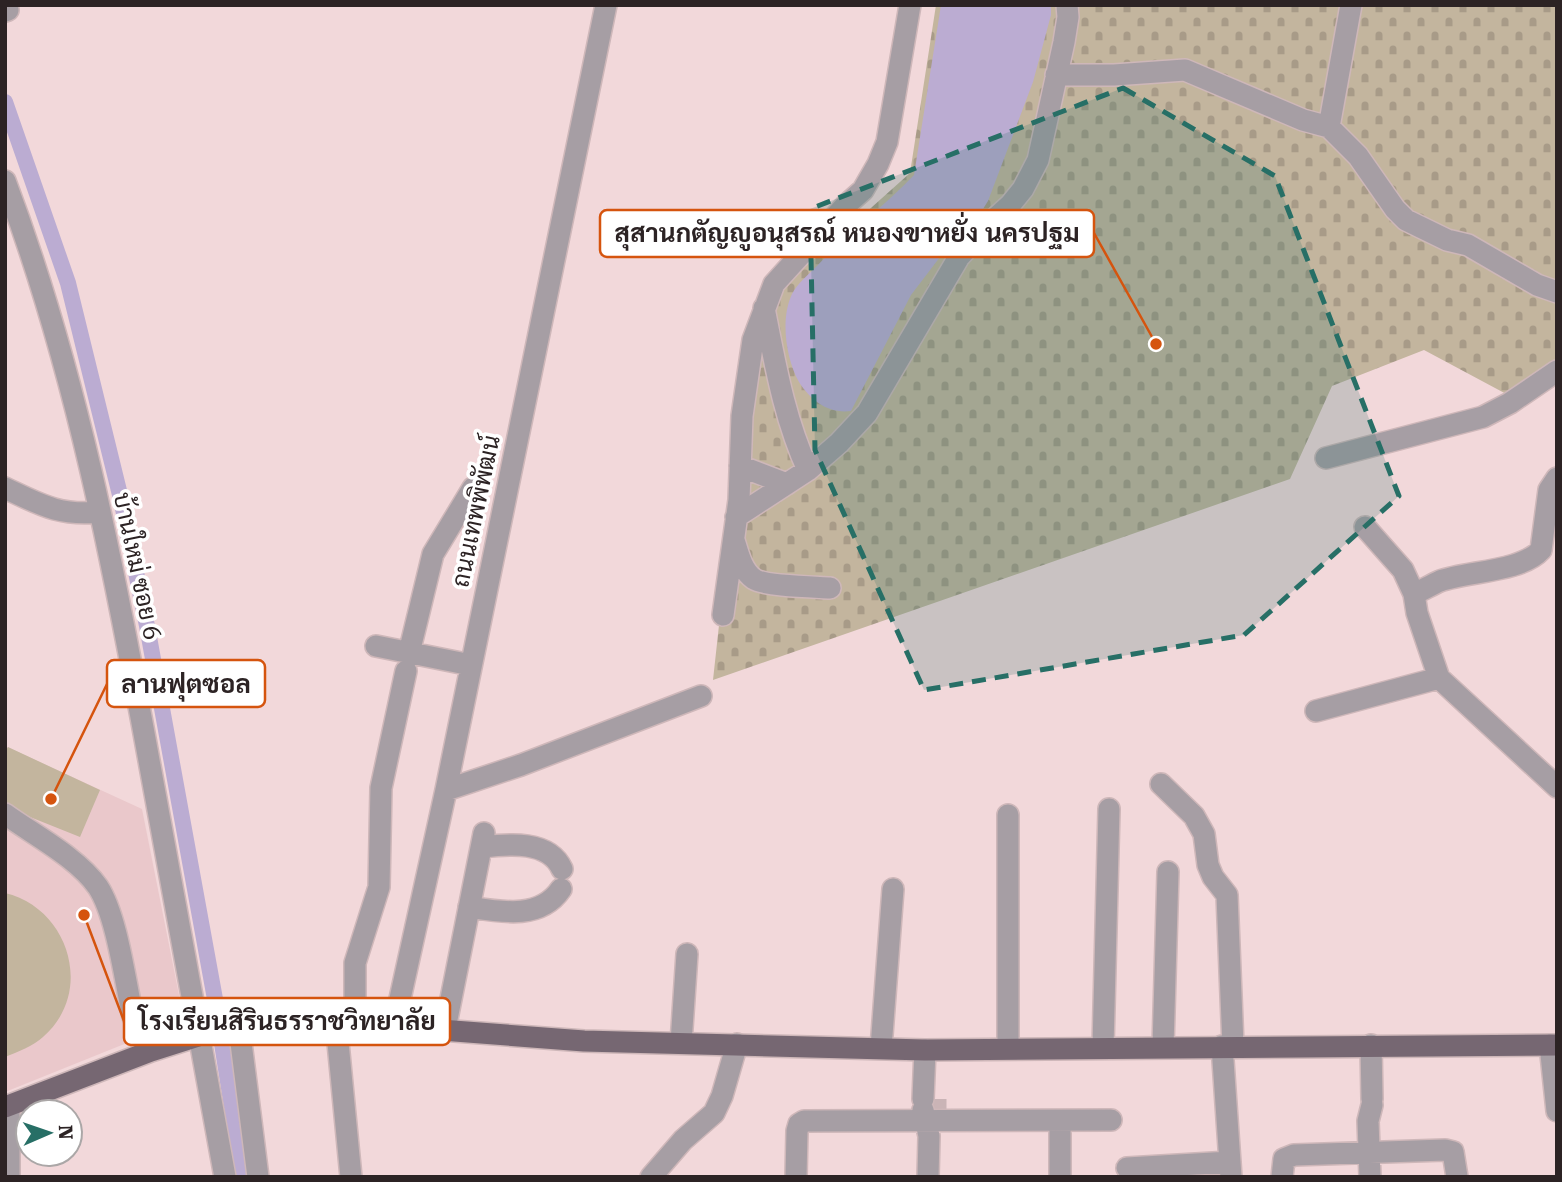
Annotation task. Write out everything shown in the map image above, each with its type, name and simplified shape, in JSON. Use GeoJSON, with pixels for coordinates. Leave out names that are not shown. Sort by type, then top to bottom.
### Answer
{"type":"FeatureCollection","features":[{"type":"Feature","properties":{"kind":"main road"},"geometry":{"type":"LineString","coordinates":[[7,1107],[151,1051],[220,1030],[277,1022],[346,1022],[584,1041],[932,1050],[1103,1046],[1554,1045]]}},
{"type":"Feature","properties":{"kind":"street","name":"ถนนเทพพิพัฒน์"},"geometry":{"type":"LineString","coordinates":[[394,1026],[446,790],[606,5]]}},
{"type":"Feature","properties":{"kind":"street"},"geometry":{"type":"LineString","coordinates":[[723,615],[740,466],[742,416],[753,340],[774,284],[863,190],[878,164],[887,142],[910,5]]}},
{"type":"Feature","properties":{"kind":"street"},"geometry":{"type":"LineString","coordinates":[[734,526],[808,470],[839,443],[867,413],[959,257],[1023,188],[1038,160],[1064,42],[1067,5]]}},
{"type":"Feature","properties":{"kind":"street"},"geometry":{"type":"LineString","coordinates":[[1329,127],[1351,5]]}},
{"type":"Feature","properties":{"kind":"street"},"geometry":{"type":"LineString","coordinates":[[1056,75],[1114,75],[1185,70],[1303,120],[1329,127],[1358,156],[1395,209],[1406,220],[1447,240],[1468,245],[1537,285],[1557,292]]}},
{"type":"Feature","properties":{"kind":"street","name":"บ้านใหม่ ซอย 6"},"geometry":{"type":"LineString","coordinates":[[5,181],[41,283],[65,368],[100,512],[132,670],[220,1030],[225,1177]]}},
{"type":"Feature","properties":{"kind":"street"},"geometry":{"type":"LineString","coordinates":[[764,306],[778,380],[793,437],[808,470]]}},
{"type":"Feature","properties":{"kind":"street"},"geometry":{"type":"LineString","coordinates":[[1325,458],[1483,417],[1557,371]]}},
{"type":"Feature","properties":{"kind":"street"},"geometry":{"type":"LineString","coordinates":[[740,466],[787,484]]}},
{"type":"Feature","properties":{"kind":"street"},"geometry":{"type":"LineString","coordinates":[[1414,594],[1440,581],[1520,563],[1535,557],[1541,550],[1549,489],[1557,478]]}},
{"type":"Feature","properties":{"kind":"street"},"geometry":{"type":"LineString","coordinates":[[5,488],[55,511],[80,514],[100,512]]}},
{"type":"Feature","properties":{"kind":"street"},"geometry":{"type":"LineString","coordinates":[[351,1177],[346,1022],[355,963],[379,887],[380,788],[433,554],[473,488]]}},
{"type":"Feature","properties":{"kind":"street"},"geometry":{"type":"LineString","coordinates":[[734,526],[741,562],[754,579],[765,583],[830,588]]}},
{"type":"Feature","properties":{"kind":"street"},"geometry":{"type":"LineString","coordinates":[[1365,527],[1403,570],[1414,594],[1417,613],[1439,678],[1557,786]]}},
{"type":"Feature","properties":{"kind":"street"},"geometry":{"type":"LineString","coordinates":[[376,646],[408,662],[471,665]]}},
{"type":"Feature","properties":{"kind":"street"},"geometry":{"type":"LineString","coordinates":[[1316,711],[1439,678]]}},
{"type":"Feature","properties":{"kind":"street"},"geometry":{"type":"LineString","coordinates":[[446,790],[522,765],[701,696]]}},
{"type":"Feature","properties":{"kind":"street"},"geometry":{"type":"LineString","coordinates":[[1127,1168],[1231,1169],[1227,895],[1213,877],[1208,865],[1204,834],[1194,816],[1161,784]]}},
{"type":"Feature","properties":{"kind":"street"},"geometry":{"type":"LineString","coordinates":[[1103,1046],[1109,809]]}},
{"type":"Feature","properties":{"kind":"street"},"geometry":{"type":"LineString","coordinates":[[5,814],[69,859],[87,874],[98,888],[109,908],[133,1017]]}},
{"type":"Feature","properties":{"kind":"street"},"geometry":{"type":"LineString","coordinates":[[1008,815],[1008,1048]]}},
{"type":"Feature","properties":{"kind":"street"},"geometry":{"type":"LineString","coordinates":[[446,1029],[469,907],[483,840],[534,847],[549,854],[559,863],[562,879],[550,902],[538,909],[501,912],[469,907]]}},
{"type":"Feature","properties":{"kind":"street"},"geometry":{"type":"LineString","coordinates":[[1163,1047],[1168,872]]}},
{"type":"Feature","properties":{"kind":"street"},"geometry":{"type":"LineString","coordinates":[[881,1048],[893,889]]}},
{"type":"Feature","properties":{"kind":"street"},"geometry":{"type":"LineString","coordinates":[[681,1043],[687,954]]}},
{"type":"Feature","properties":{"kind":"street"},"geometry":{"type":"LineString","coordinates":[[220,1030],[258,1177]]}},
{"type":"Feature","properties":{"kind":"street"},"geometry":{"type":"LineString","coordinates":[[651,1177],[683,1140],[714,1113],[722,1096],[737,1044]]}},
{"type":"Feature","properties":{"kind":"street"},"geometry":{"type":"LineString","coordinates":[[1366,1045],[1370,1177]]}},
{"type":"Feature","properties":{"kind":"street"},"geometry":{"type":"LineString","coordinates":[[1554,1045],[1557,1111]]}},
{"type":"Feature","properties":{"kind":"street"},"geometry":{"type":"LineString","coordinates":[[928,1177],[932,1050]]}},
{"type":"Feature","properties":{"kind":"street"},"geometry":{"type":"LineString","coordinates":[[7,1107],[9,1177]]}},
{"type":"Feature","properties":{"kind":"street"},"geometry":{"type":"LineString","coordinates":[[796,1177],[797,1131],[799,1124],[804,1121],[930,1113],[1060,1121],[1111,1120]]}},
{"type":"Feature","properties":{"kind":"street"},"geometry":{"type":"LineString","coordinates":[[1060,1121],[1060,1177]]}},
{"type":"Feature","properties":{"kind":"street"},"geometry":{"type":"LineString","coordinates":[[1282,1177],[1284,1159],[1294,1155],[1445,1150],[1453,1152],[1457,1177]]}},
{"type":"Feature","properties":{"kind":"highlighted area"},"geometry":{"type":"Polygon","coordinates":[[[1123,88],[1275,176],[1399,496],[1244,635],[924,690],[815,450],[810,209],[1123,88]]]}},
{"type":"Feature","properties":{"kind":"shaded area"},"geometry":{"type":"Polygon","coordinates":[[[941,5],[1051,5],[1051,15],[1033,82],[988,201],[976,220],[953,240],[911,295],[851,411],[835,410],[821,405],[809,395],[794,373],[786,339],[788,304],[803,279],[914,175],[941,5]]]}},
{"type":"Feature","properties":{"kind":"shaded area"},"geometry":{"type":"Polygon","coordinates":[[[5,746],[142,809],[184,1020],[5,1092],[5,746]]]}},
{"type":"Feature","properties":{"kind":"green space"},"geometry":{"type":"Polygon","coordinates":[[[936,5],[1557,5],[1557,372],[1510,396],[1424,350],[1332,386],[1290,479],[713,680],[743,406],[777,292],[910,173],[936,5]]]}},
{"type":"Feature","properties":{"kind":"green space"},"geometry":{"type":"Polygon","coordinates":[[[8,747],[100,790],[80,837],[5,807],[5,752],[8,747]]]}},
{"type":"Feature","properties":{"kind":"green space"},"geometry":{"type":"Polygon","coordinates":[[[5,893],[27,902],[45,916],[59,933],[68,954],[71,976],[68,998],[59,1019],[39,1040],[5,1057],[5,893]]]}},
{"type":"Feature","properties":{"kind":"waterway"},"geometry":{"type":"LineString","coordinates":[[5,102],[68,283],[121,499],[215,999],[243,1177]]}},
{"type":"Feature","properties":{"kind":"tunnel"},"geometry":{"type":"LineString","coordinates":[[936,1099],[936,1109]]}},
{"type":"Feature","properties":{"kind":"place","name":"สุสานกตัญญูอนุสรณ์ หนองขาหยั่ง นครปฐม"},"geometry":{"type":"Point","coordinates":[1156,344]}},
{"type":"Feature","properties":{"kind":"place","name":"ลานฟุตซอล"},"geometry":{"type":"Point","coordinates":[51,799]}},
{"type":"Feature","properties":{"kind":"place","name":"โรงเรียนสิรินธรราชวิทยาลัย"},"geometry":{"type":"Point","coordinates":[84,915]}}]}
